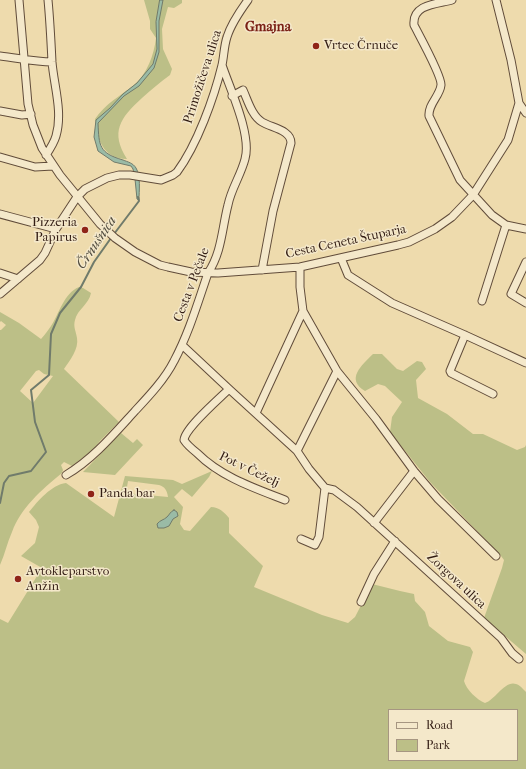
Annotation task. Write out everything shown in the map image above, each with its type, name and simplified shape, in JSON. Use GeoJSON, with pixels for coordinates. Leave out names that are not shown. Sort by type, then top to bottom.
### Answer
{"type":"FeatureCollection","features":[{"type":"Feature","properties":{"kind":"street","name":"Cesta Ceneta Štuparja"},"geometry":{"type":"LineString","coordinates":[[19,0],[24,60],[31,114],[36,134],[53,166],[77,197],[113,236],[135,252],[160,265],[179,270],[208,273],[300,267],[398,245],[418,238],[435,229],[452,217],[473,195],[508,140],[519,103],[496,0]]}},
{"type":"Feature","properties":{"kind":"street"},"geometry":{"type":"LineString","coordinates":[[46,155],[53,144],[58,124],[58,101],[52,62],[48,0]]}},
{"type":"Feature","properties":{"kind":"street","name":"Primožičeva ulica"},"geometry":{"type":"LineString","coordinates":[[0,294],[40,260],[45,253],[56,229],[80,192],[91,185],[114,176],[136,176],[161,180],[177,172],[191,149],[206,115],[222,65],[227,37],[235,20],[248,0]]}},
{"type":"Feature","properties":{"kind":"street"},"geometry":{"type":"LineString","coordinates":[[452,0],[423,7],[415,14],[414,24],[438,71],[441,83],[429,110],[429,116],[460,180],[492,215],[506,225],[526,229]]}},
{"type":"Feature","properties":{"kind":"street"},"geometry":{"type":"LineString","coordinates":[[0,56],[36,62],[52,62]]}},
{"type":"Feature","properties":{"kind":"street","name":"Cesta v Pečale"},"geometry":{"type":"LineString","coordinates":[[66,475],[91,457],[146,399],[165,375],[174,362],[182,345],[208,273],[214,264],[221,240],[228,204],[246,159],[247,145],[241,118],[222,65]]}},
{"type":"Feature","properties":{"kind":"street","name":"Cesta Ceneta Štuparja"},"geometry":{"type":"LineString","coordinates":[[232,96],[243,90],[256,118],[263,123],[287,134],[291,139],[273,211],[262,270]]}},
{"type":"Feature","properties":{"kind":"street"},"geometry":{"type":"LineString","coordinates":[[519,103],[526,112]]}},
{"type":"Feature","properties":{"kind":"street"},"geometry":{"type":"LineString","coordinates":[[0,111],[22,115],[31,114]]}},
{"type":"Feature","properties":{"kind":"street"},"geometry":{"type":"LineString","coordinates":[[0,157],[35,167],[53,166]]}},
{"type":"Feature","properties":{"kind":"street"},"geometry":{"type":"LineString","coordinates":[[0,214],[56,229]]}},
{"type":"Feature","properties":{"kind":"street"},"geometry":{"type":"LineString","coordinates":[[482,301],[506,225]]}},
{"type":"Feature","properties":{"kind":"street"},"geometry":{"type":"LineString","coordinates":[[341,258],[348,275],[392,303],[526,363]]}},
{"type":"Feature","properties":{"kind":"street"},"geometry":{"type":"LineString","coordinates":[[526,262],[512,294],[526,303]]}},
{"type":"Feature","properties":{"kind":"street"},"geometry":{"type":"LineString","coordinates":[[300,267],[300,287],[303,311],[337,371],[376,419],[414,471],[438,499],[496,556]]}},
{"type":"Feature","properties":{"kind":"street"},"geometry":{"type":"LineString","coordinates":[[0,273],[18,279]]}},
{"type":"Feature","properties":{"kind":"street"},"geometry":{"type":"LineString","coordinates":[[256,413],[303,311]]}},
{"type":"Feature","properties":{"kind":"street"},"geometry":{"type":"LineString","coordinates":[[466,335],[450,374],[493,394]]}},
{"type":"Feature","properties":{"kind":"street","name":"Žorgova ulica"},"geometry":{"type":"LineString","coordinates":[[182,345],[298,451],[309,469],[325,488],[334,490],[352,503],[501,638],[512,653],[520,659]]}},
{"type":"Feature","properties":{"kind":"street"},"geometry":{"type":"LineString","coordinates":[[298,451],[337,371]]}},
{"type":"Feature","properties":{"kind":"street","name":"Pot v Čeželj"},"geometry":{"type":"LineString","coordinates":[[229,389],[190,429],[184,440],[205,462],[218,471],[254,488],[285,500]]}},
{"type":"Feature","properties":{"kind":"street"},"geometry":{"type":"LineString","coordinates":[[374,523],[414,471]]}},
{"type":"Feature","properties":{"kind":"street"},"geometry":{"type":"LineString","coordinates":[[301,539],[315,545],[319,537],[325,488]]}},
{"type":"Feature","properties":{"kind":"street"},"geometry":{"type":"LineString","coordinates":[[362,602],[374,574],[394,541]]}},
{"type":"Feature","properties":{"kind":"green space"},"geometry":{"type":"Polygon","coordinates":[[[144,0],[182,0],[182,3],[174,8],[168,7],[162,29],[163,49],[172,69],[170,75],[134,105],[123,119],[118,133],[119,141],[127,159],[119,158],[112,156],[103,146],[97,134],[95,119],[108,105],[139,81],[149,64],[154,51],[156,38],[150,29],[150,21],[144,0]]]}},
{"type":"Feature","properties":{"kind":"green space"},"geometry":{"type":"Polygon","coordinates":[[[79,287],[91,293],[90,297],[76,316],[74,325],[77,346],[74,354],[64,369],[119,422],[94,449],[72,466],[64,462],[61,465],[63,470],[62,473],[39,493],[26,507],[10,536],[0,565],[0,330],[6,325],[1,321],[0,322],[0,312],[19,323],[41,339],[51,326],[62,304],[74,290],[79,287]],[[39,370],[36,371],[20,391],[33,403],[53,376],[44,374],[39,370]]]}},
{"type":"Feature","properties":{"kind":"green space"},"geometry":{"type":"Polygon","coordinates":[[[373,354],[382,354],[397,369],[403,371],[417,361],[422,362],[426,369],[416,380],[418,398],[447,414],[473,434],[483,434],[517,450],[525,447],[526,445],[526,654],[484,618],[504,560],[430,482],[390,432],[392,417],[402,402],[385,386],[378,384],[365,391],[356,382],[357,372],[360,367],[373,354]]]}},
{"type":"Feature","properties":{"kind":"green space"},"geometry":{"type":"Polygon","coordinates":[[[121,433],[133,443],[137,439],[143,445],[115,475],[83,472],[121,433]]]}},
{"type":"Feature","properties":{"kind":"green space"},"geometry":{"type":"Polygon","coordinates":[[[212,471],[209,477],[192,497],[182,489],[174,497],[183,507],[180,524],[184,530],[190,531],[211,507],[219,509],[223,512],[229,518],[229,533],[263,566],[254,587],[322,615],[348,623],[355,617],[372,584],[414,594],[415,601],[425,612],[429,626],[448,641],[470,647],[473,652],[464,681],[469,691],[475,697],[485,703],[493,698],[504,687],[512,684],[519,685],[526,692],[526,769],[0,769],[0,619],[8,623],[42,568],[21,556],[35,543],[39,527],[36,520],[29,512],[50,490],[60,484],[66,483],[114,517],[125,476],[173,480],[182,484],[212,471]],[[128,481],[126,493],[168,497],[165,489],[159,485],[128,481]]]}},
{"type":"Feature","properties":{"kind":"shaded area","name":"Črnušnica"},"geometry":{"type":"Polygon","coordinates":[[[160,0],[163,0],[159,21],[159,52],[154,68],[139,86],[124,96],[98,123],[99,138],[102,148],[109,154],[130,163],[138,171],[139,200],[137,199],[135,179],[131,166],[114,162],[98,151],[94,137],[96,120],[123,94],[137,83],[153,64],[157,49],[156,22],[160,0]]]}},
{"type":"Feature","properties":{"kind":"shaded area"},"geometry":{"type":"Polygon","coordinates":[[[174,510],[177,512],[178,516],[173,519],[169,526],[158,528],[157,524],[174,510]]]}},
{"type":"Feature","properties":{"kind":"waterway","name":"Črnušnica"},"geometry":{"type":"LineString","coordinates":[[114,234],[139,201],[138,197]]}},
{"type":"Feature","properties":{"kind":"waterway","name":"Črnušnica"},"geometry":{"type":"LineString","coordinates":[[0,503],[4,483],[9,476],[31,471],[46,452],[35,422],[31,390],[49,375],[51,334],[60,313],[81,287],[94,262],[111,238]]}},
{"type":"Feature","properties":{"kind":"place","name":"Vrtec Črnuče"},"geometry":{"type":"Point","coordinates":[316,46]}},
{"type":"Feature","properties":{"kind":"place","name":"Pizzeria Papirus"},"geometry":{"type":"Point","coordinates":[85,230]}},
{"type":"Feature","properties":{"kind":"place","name":"Panda bar"},"geometry":{"type":"Point","coordinates":[91,494]}},
{"type":"Feature","properties":{"kind":"place","name":"Avtokleparstvo Anžin"},"geometry":{"type":"Point","coordinates":[18,579]}},
{"type":"Feature","properties":{"kind":"district","name":"Gmajna"},"geometry":{"type":"Point","coordinates":[268,28]}}]}
